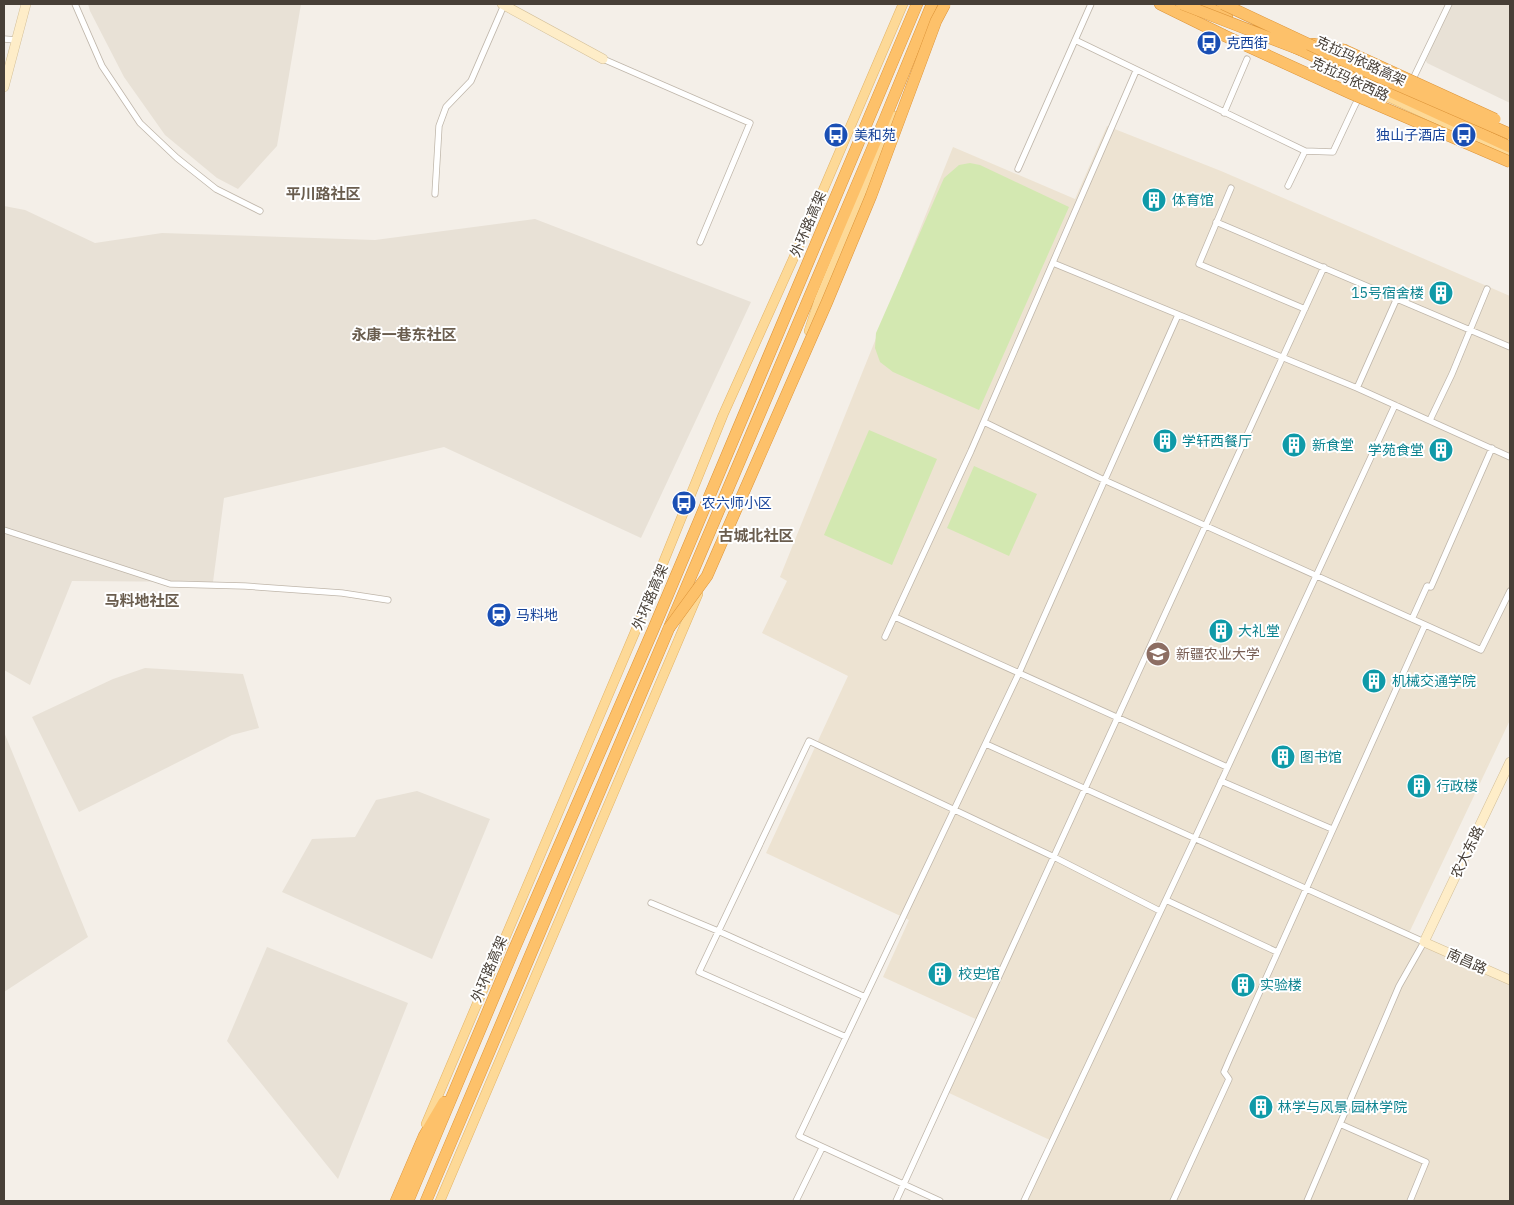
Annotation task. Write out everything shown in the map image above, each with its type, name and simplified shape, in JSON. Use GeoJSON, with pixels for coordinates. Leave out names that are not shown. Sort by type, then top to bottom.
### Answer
{"type":"FeatureCollection","features":[{"type":"Feature","properties":{"kind":"highway","name":"外环路高架"},"geometry":{"type":"LineString","coordinates":[[408,1201],[516,945],[653,630],[917,4]]}},
{"type":"Feature","properties":{"kind":"highway"},"geometry":{"type":"LineString","coordinates":[[426,1201],[877,139],[932,4]]}},
{"type":"Feature","properties":{"kind":"highway"},"geometry":{"type":"LineString","coordinates":[[668,628],[707,576],[871,196],[943,4]]}},
{"type":"Feature","properties":{"kind":"highway"},"geometry":{"type":"LineString","coordinates":[[1160,4],[1352,94],[1510,162]]}},
{"type":"Feature","properties":{"kind":"highway"},"geometry":{"type":"LineString","coordinates":[[1182,4],[1301,46],[1344,50],[1510,126]]}},
{"type":"Feature","properties":{"kind":"highway","name":"克拉玛依路高架"},"geometry":{"type":"LineString","coordinates":[[1199,4],[1301,46],[1510,148]]}},
{"type":"Feature","properties":{"kind":"highway","name":"克拉玛依路高架"},"geometry":{"type":"LineString","coordinates":[[1223,4],[1372,74],[1510,134]]}},
{"type":"Feature","properties":{"kind":"highway"},"geometry":{"type":"LineString","coordinates":[[1231,4],[1253,18]]}},
{"type":"Feature","properties":{"kind":"highway"},"geometry":{"type":"LineString","coordinates":[[396,1201],[427,1130],[462,1073]]}},
{"type":"Feature","properties":{"kind":"main road"},"geometry":{"type":"LineString","coordinates":[[396,1201],[405,1175],[638,625],[723,415],[803,237],[903,4]]}},
{"type":"Feature","properties":{"kind":"main road"},"geometry":{"type":"LineString","coordinates":[[440,1201],[678,640],[794,377],[820,300],[943,4]]}},
{"type":"Feature","properties":{"kind":"main road","name":"克拉玛依西路"},"geometry":{"type":"LineString","coordinates":[[1190,4],[1510,153]]}},
{"type":"Feature","properties":{"kind":"main road","name":"克拉玛依西路"},"geometry":{"type":"LineString","coordinates":[[1217,4],[1301,46],[1408,88],[1510,134]]}},
{"type":"Feature","properties":{"kind":"street"},"geometry":{"type":"LineString","coordinates":[[4,87],[26,4]]}},
{"type":"Feature","properties":{"kind":"street"},"geometry":{"type":"LineString","coordinates":[[75,4],[102,66],[140,123],[177,158],[216,189],[260,210]]}},
{"type":"Feature","properties":{"kind":"street"},"geometry":{"type":"LineString","coordinates":[[435,194],[440,126],[446,107],[471,81],[503,4],[603,59],[750,123],[700,242]]}},
{"type":"Feature","properties":{"kind":"street"},"geometry":{"type":"LineString","coordinates":[[1018,169],[1091,4]]}},
{"type":"Feature","properties":{"kind":"street"},"geometry":{"type":"LineString","coordinates":[[1408,88],[1448,4]]}},
{"type":"Feature","properties":{"kind":"street"},"geometry":{"type":"LineString","coordinates":[[4,39],[16,40]]}},
{"type":"Feature","properties":{"kind":"street"},"geometry":{"type":"LineString","coordinates":[[1075,40],[1305,151],[1333,152],[1366,86]]}},
{"type":"Feature","properties":{"kind":"street"},"geometry":{"type":"LineString","coordinates":[[1224,113],[1248,59]]}},
{"type":"Feature","properties":{"kind":"street"},"geometry":{"type":"LineString","coordinates":[[885,637],[984,422],[1136,71]]}},
{"type":"Feature","properties":{"kind":"street"},"geometry":{"type":"LineString","coordinates":[[1288,186],[1305,151]]}},
{"type":"Feature","properties":{"kind":"street"},"geometry":{"type":"LineString","coordinates":[[1231,188],[1199,264],[1305,309]]}},
{"type":"Feature","properties":{"kind":"street"},"geometry":{"type":"LineString","coordinates":[[1216,222],[1510,347]]}},
{"type":"Feature","properties":{"kind":"street"},"geometry":{"type":"LineString","coordinates":[[1052,263],[1395,404],[1510,457]]}},
{"type":"Feature","properties":{"kind":"street"},"geometry":{"type":"LineString","coordinates":[[896,1201],[1324,267]]}},
{"type":"Feature","properties":{"kind":"street"},"geometry":{"type":"LineString","coordinates":[[1430,420],[1488,289]]}},
{"type":"Feature","properties":{"kind":"street"},"geometry":{"type":"LineString","coordinates":[[1357,388],[1397,298]]}},
{"type":"Feature","properties":{"kind":"street"},"geometry":{"type":"LineString","coordinates":[[940,1201],[799,1136],[986,744],[1178,315]]}},
{"type":"Feature","properties":{"kind":"street"},"geometry":{"type":"LineString","coordinates":[[1024,1201],[1195,838],[1395,404]]}},
{"type":"Feature","properties":{"kind":"street"},"geometry":{"type":"LineString","coordinates":[[984,422],[1104,480],[1481,650],[1510,590]]}},
{"type":"Feature","properties":{"kind":"street"},"geometry":{"type":"LineString","coordinates":[[1412,619],[1427,586],[1431,587],[1492,448]]}},
{"type":"Feature","properties":{"kind":"street"},"geometry":{"type":"LineString","coordinates":[[4,530],[170,584],[342,592],[388,600]]}},
{"type":"Feature","properties":{"kind":"street"},"geometry":{"type":"LineString","coordinates":[[895,617],[1227,768]]}},
{"type":"Feature","properties":{"kind":"street"},"geometry":{"type":"LineString","coordinates":[[1173,1201],[1229,1078],[1224,1072],[1305,888],[1425,625]]}},
{"type":"Feature","properties":{"kind":"street"},"geometry":{"type":"LineString","coordinates":[[846,1037],[699,972],[809,741],[1054,857],[1160,912]]}},
{"type":"Feature","properties":{"kind":"street"},"geometry":{"type":"LineString","coordinates":[[986,744],[1424,942],[1399,986],[1307,1201]]}},
{"type":"Feature","properties":{"kind":"street","name":"农大东路"},"geometry":{"type":"LineString","coordinates":[[1424,942],[1510,762]]}},
{"type":"Feature","properties":{"kind":"street"},"geometry":{"type":"LineString","coordinates":[[1221,781],[1332,829]]}},
{"type":"Feature","properties":{"kind":"street"},"geometry":{"type":"LineString","coordinates":[[1166,900],[1277,952]]}},
{"type":"Feature","properties":{"kind":"street"},"geometry":{"type":"LineString","coordinates":[[650,903],[718,931],[865,997]]}},
{"type":"Feature","properties":{"kind":"street","name":"南昌路"},"geometry":{"type":"LineString","coordinates":[[1424,942],[1510,980]]}},
{"type":"Feature","properties":{"kind":"street"},"geometry":{"type":"LineString","coordinates":[[1340,1124],[1426,1162],[1410,1201]]}},
{"type":"Feature","properties":{"kind":"street"},"geometry":{"type":"LineString","coordinates":[[796,1201],[822,1148]]}},
{"type":"Feature","properties":{"kind":"shaded area"},"geometry":{"type":"Polygon","coordinates":[[[88,4],[301,4],[277,146],[238,189],[217,178],[165,135],[124,77],[88,4]]]}},
{"type":"Feature","properties":{"kind":"shaded area"},"geometry":{"type":"Polygon","coordinates":[[[1450,4],[1510,4],[1510,103],[1427,63],[1425,59],[1450,4]]]}},
{"type":"Feature","properties":{"kind":"shaded area","name":"新疆农业大学"},"geometry":{"type":"Polygon","coordinates":[[[1107,126],[1221,171],[1510,296],[1510,720],[1408,935],[1510,980],[1510,1201],[1024,1201],[1052,1141],[947,1092],[980,1021],[883,977],[909,920],[766,853],[848,676],[762,633],[787,581],[780,577],[953,147],[1075,199],[1107,126]]]}},
{"type":"Feature","properties":{"kind":"shaded area"},"geometry":{"type":"Polygon","coordinates":[[[4,206],[25,210],[95,243],[162,233],[375,240],[535,219],[751,302],[641,538],[444,447],[224,498],[213,582],[72,581],[30,685],[4,670],[4,206]]]}},
{"type":"Feature","properties":{"kind":"shaded area"},"geometry":{"type":"Polygon","coordinates":[[[145,668],[243,674],[259,728],[232,735],[79,812],[32,717],[113,679],[145,668]]]}},
{"type":"Feature","properties":{"kind":"shaded area"},"geometry":{"type":"Polygon","coordinates":[[[4,732],[88,937],[4,992],[4,732]]]}},
{"type":"Feature","properties":{"kind":"shaded area"},"geometry":{"type":"Polygon","coordinates":[[[417,791],[490,819],[432,959],[282,892],[312,839],[355,837],[376,800],[417,791]]]}},
{"type":"Feature","properties":{"kind":"shaded area"},"geometry":{"type":"Polygon","coordinates":[[[267,947],[408,1003],[338,1179],[227,1041],[267,947]]]}},
{"type":"Feature","properties":{"kind":"green space"},"geometry":{"type":"Polygon","coordinates":[[[970,163],[980,165],[1069,207],[979,410],[893,372],[880,362],[875,348],[876,333],[944,178],[959,165],[970,163]]]}},
{"type":"Feature","properties":{"kind":"green space"},"geometry":{"type":"Polygon","coordinates":[[[869,430],[937,459],[892,565],[824,535],[869,430]]]}},
{"type":"Feature","properties":{"kind":"green space"},"geometry":{"type":"Polygon","coordinates":[[[974,466],[1037,494],[1009,556],[947,528],[974,466]]]}},
{"type":"Feature","properties":{"kind":"place","name":"克西街"},"geometry":{"type":"Point","coordinates":[1209,43]}},
{"type":"Feature","properties":{"kind":"place","name":"美和苑"},"geometry":{"type":"Point","coordinates":[836,135]}},
{"type":"Feature","properties":{"kind":"place","name":"独山子酒店"},"geometry":{"type":"Point","coordinates":[1464,135]}},
{"type":"Feature","properties":{"kind":"place","name":"体育馆"},"geometry":{"type":"Point","coordinates":[1154,200]}},
{"type":"Feature","properties":{"kind":"place","name":"15号宿舍楼"},"geometry":{"type":"Point","coordinates":[1441,293]}},
{"type":"Feature","properties":{"kind":"place","name":"学轩西餐厅"},"geometry":{"type":"Point","coordinates":[1165,441]}},
{"type":"Feature","properties":{"kind":"place","name":"新食堂"},"geometry":{"type":"Point","coordinates":[1294,445]}},
{"type":"Feature","properties":{"kind":"place","name":"学苑食堂"},"geometry":{"type":"Point","coordinates":[1441,450]}},
{"type":"Feature","properties":{"kind":"place","name":"农六师小区"},"geometry":{"type":"Point","coordinates":[684,503]}},
{"type":"Feature","properties":{"kind":"place","name":"马料地"},"geometry":{"type":"Point","coordinates":[499,615]}},
{"type":"Feature","properties":{"kind":"place","name":"大礼堂"},"geometry":{"type":"Point","coordinates":[1221,631]}},
{"type":"Feature","properties":{"kind":"place","name":"新疆农业大学"},"geometry":{"type":"Point","coordinates":[1158,654]}},
{"type":"Feature","properties":{"kind":"place","name":"机械交通学院"},"geometry":{"type":"Point","coordinates":[1374,681]}},
{"type":"Feature","properties":{"kind":"place","name":"图书馆"},"geometry":{"type":"Point","coordinates":[1283,757]}},
{"type":"Feature","properties":{"kind":"place","name":"行政楼"},"geometry":{"type":"Point","coordinates":[1419,786]}},
{"type":"Feature","properties":{"kind":"place","name":"校史馆"},"geometry":{"type":"Point","coordinates":[940,974]}},
{"type":"Feature","properties":{"kind":"place","name":"实验楼"},"geometry":{"type":"Point","coordinates":[1243,985]}},
{"type":"Feature","properties":{"kind":"place","name":"林学与风景 园林学院"},"geometry":{"type":"Point","coordinates":[1261,1107]}},
{"type":"Feature","properties":{"kind":"district","name":"平川路社区"},"geometry":{"type":"Point","coordinates":[323,193]}},
{"type":"Feature","properties":{"kind":"district","name":"永康一巷东社区"},"geometry":{"type":"Point","coordinates":[404,334]}},
{"type":"Feature","properties":{"kind":"district","name":"古城北社区"},"geometry":{"type":"Point","coordinates":[756,535]}},
{"type":"Feature","properties":{"kind":"district","name":"马料地社区"},"geometry":{"type":"Point","coordinates":[142,600]}}]}
